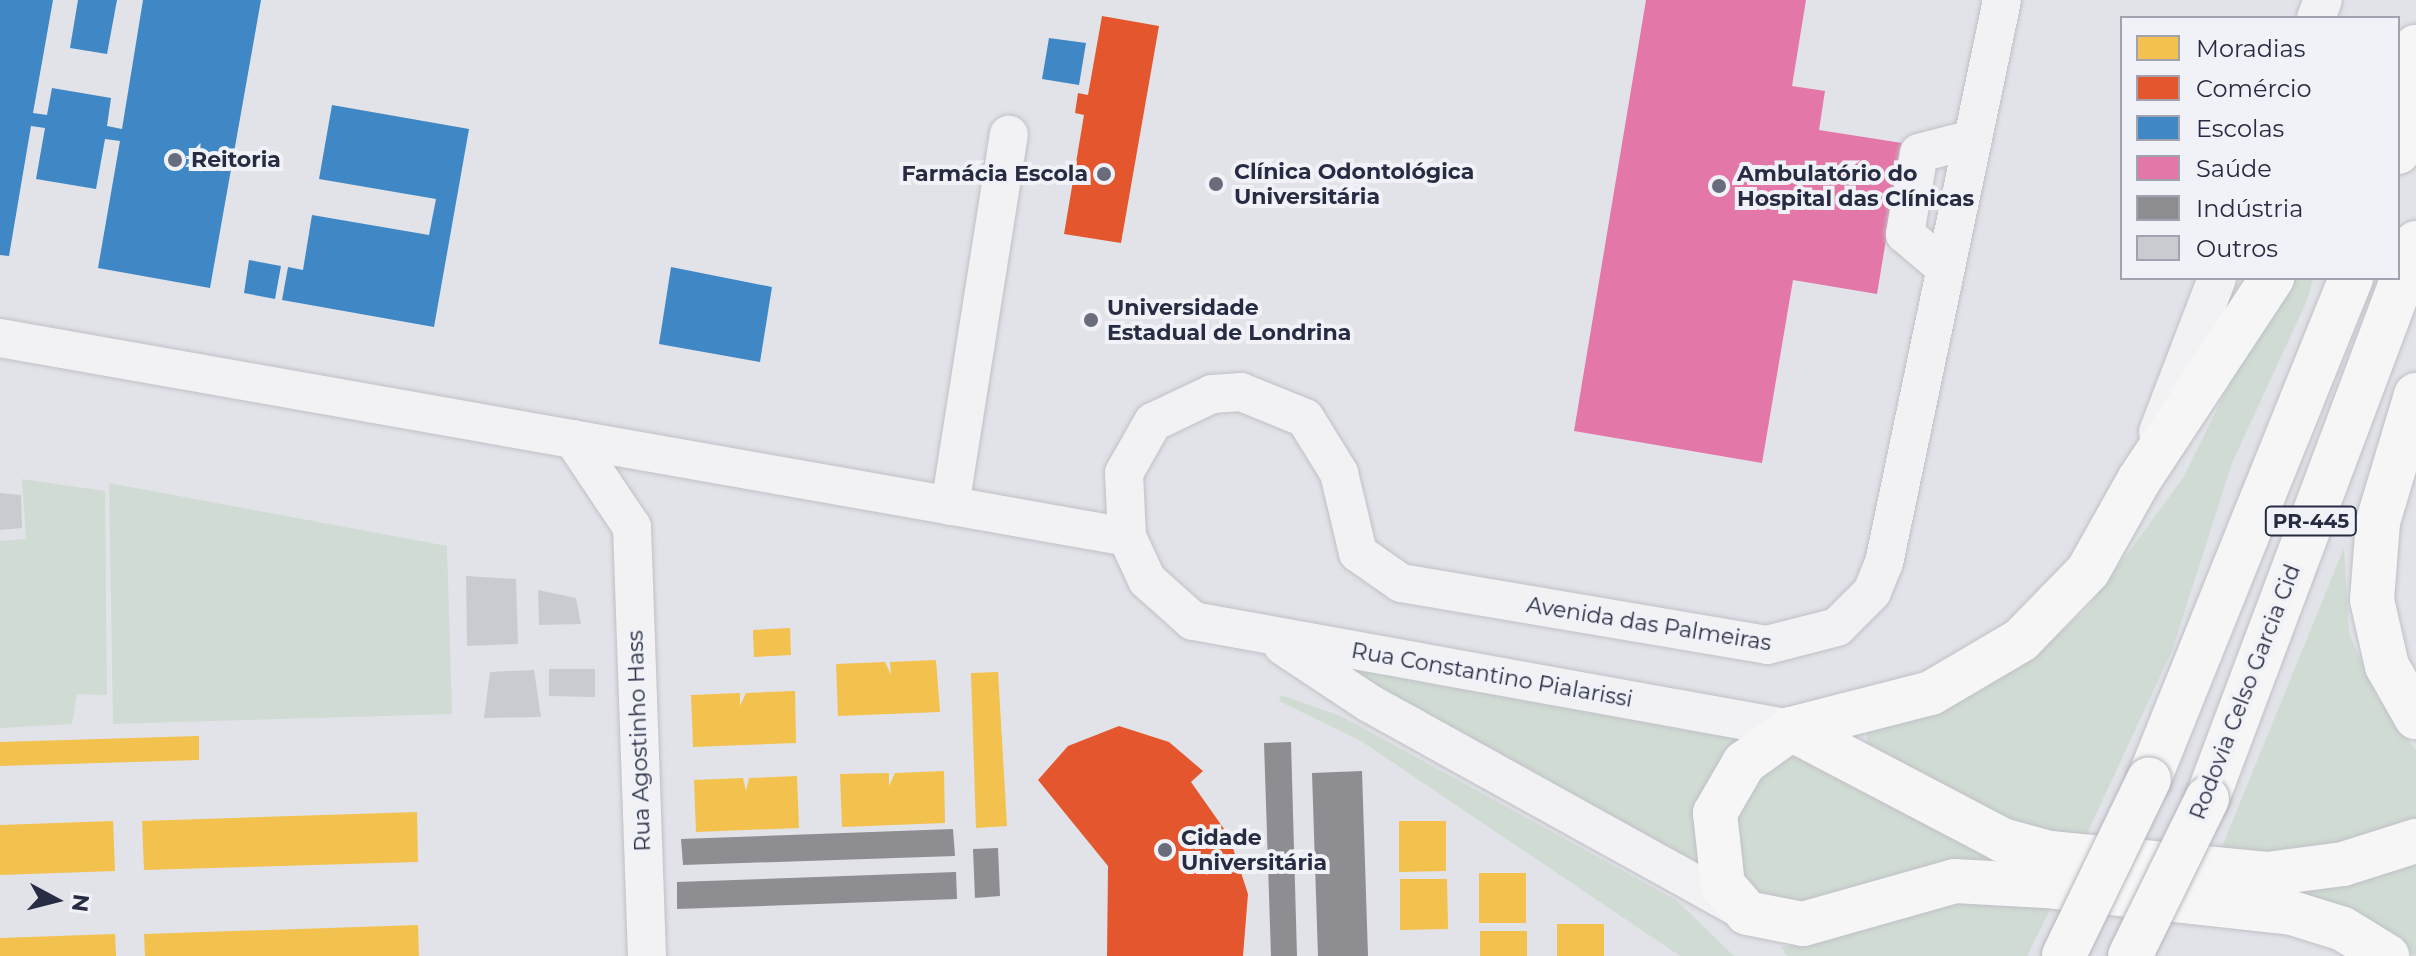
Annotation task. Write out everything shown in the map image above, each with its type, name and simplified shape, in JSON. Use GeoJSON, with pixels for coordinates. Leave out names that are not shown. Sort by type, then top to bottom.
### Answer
{"type":"FeatureCollection","features":[{"type":"Feature","properties":{"kind":"main road"},"geometry":{"type":"LineString","coordinates":[[2400,75],[2416,47]]}},
{"type":"Feature","properties":{"kind":"main road"},"geometry":{"type":"LineString","coordinates":[[2400,147],[2416,104]]}},
{"type":"Feature","properties":{"kind":"main road","name":"Rodovia Celso Garcia Cid"},"geometry":{"type":"LineString","coordinates":[[2130,956],[2207,799],[2416,243]]}},
{"type":"Feature","properties":{"kind":"main road"},"geometry":{"type":"LineString","coordinates":[[1768,956],[1747,913],[1717,870],[1715,813],[1744,763],[1791,729],[1931,693],[2021,640],[2088,571],[2139,480],[2271,280]]}},
{"type":"Feature","properties":{"kind":"main road","name":"PR-445"},"geometry":{"type":"LineString","coordinates":[[2064,956],[2149,779],[2350,280]]}},
{"type":"Feature","properties":{"kind":"main road","name":"PR-445"},"geometry":{"type":"LineString","coordinates":[[2416,395],[2378,522],[2372,600],[2387,666],[2416,717]]}},
{"type":"Feature","properties":{"kind":"main road"},"geometry":{"type":"LineString","coordinates":[[1791,729],[2002,840],[2050,853],[2267,874],[2343,864],[2416,841]]}},
{"type":"Feature","properties":{"kind":"main road"},"geometry":{"type":"LineString","coordinates":[[1747,913],[1820,923],[1924,887],[1994,880],[2292,913],[2343,929],[2387,956]]}},
{"type":"Feature","properties":{"kind":"street","name":"Avenida das Palmeiras"},"geometry":{"type":"LineString","coordinates":[[1193,621],[1147,580],[1127,537],[1124,473],[1153,422],[1212,394],[1241,392],[1305,418],[1339,473],[1358,553],[1401,583],[1767,645],[1817,637],[1857,612],[1884,563],[1944,267],[1905,234],[1919,153],[1969,140],[2002,0]]}},
{"type":"Feature","properties":{"kind":"street"},"geometry":{"type":"LineString","coordinates":[[950,506],[1009,135]]}},
{"type":"Feature","properties":{"kind":"street"},"geometry":{"type":"LineString","coordinates":[[2139,480],[2216,280]]}},
{"type":"Feature","properties":{"kind":"street"},"geometry":{"type":"LineString","coordinates":[[0,338],[1127,537]]}},
{"type":"Feature","properties":{"kind":"street","name":"Rua Agostinho Hass"},"geometry":{"type":"LineString","coordinates":[[573,439],[632,527],[647,956]]}},
{"type":"Feature","properties":{"kind":"street","name":"Rua Constantino Pialarissi"},"geometry":{"type":"LineString","coordinates":[[1193,621],[1791,729]]}},
{"type":"Feature","properties":{"kind":"street"},"geometry":{"type":"LineString","coordinates":[[1267,636],[1369,703],[1747,913]]}},
{"type":"Feature","properties":{"kind":"shaded area"},"geometry":{"type":"Polygon","coordinates":[[[2291,280],[2312,280],[2308,298],[2232,463],[2172,651],[2084,840],[2036,832],[1896,766],[1868,744],[1866,733],[1941,710],[2020,667],[2086,610],[2183,478],[2243,356],[2291,280]]]}},
{"type":"Feature","properties":{"kind":"shaded area"},"geometry":{"type":"Polygon","coordinates":[[[22,479],[105,491],[107,695],[77,694],[72,724],[0,728],[0,541],[26,539],[22,479]]]}},
{"type":"Feature","properties":{"kind":"shaded area"},"geometry":{"type":"Polygon","coordinates":[[[109,483],[447,546],[452,714],[113,724],[109,483]]]}},
{"type":"Feature","properties":{"kind":"shaded area"},"geometry":{"type":"Polygon","coordinates":[[[2344,548],[2349,633],[2377,697],[2416,750],[2416,826],[2365,843],[2217,859],[2344,548]]]}},
{"type":"Feature","properties":{"kind":"shaded area"},"geometry":{"type":"Polygon","coordinates":[[[1352,662],[1739,737],[1701,865],[1361,677],[1352,662]]]}},
{"type":"Feature","properties":{"kind":"shaded area"},"geometry":{"type":"Polygon","coordinates":[[[1281,695],[1343,717],[1676,900],[1734,956],[1680,956],[1361,741],[1279,701],[1281,695]]]}},
{"type":"Feature","properties":{"kind":"shaded area"},"geometry":{"type":"Polygon","coordinates":[[[1792,757],[1809,757],[1993,860],[1789,907],[1755,891],[1744,876],[1733,820],[1749,784],[1792,757]]]}},
{"type":"Feature","properties":{"kind":"shaded area"},"geometry":{"type":"Polygon","coordinates":[[[2416,861],[2416,956],[2285,889],[2416,861]]]}},
{"type":"Feature","properties":{"kind":"shaded area"},"geometry":{"type":"Polygon","coordinates":[[[1979,897],[2052,906],[2027,956],[1787,956],[1781,947],[1828,941],[1909,911],[1979,897]]]}},
{"type":"Feature","properties":{"kind":"building: Moradias"},"geometry":{"type":"Polygon","coordinates":[[[790,628],[791,655],[754,657],[753,630],[790,628]]]}},
{"type":"Feature","properties":{"kind":"building: Moradias"},"geometry":{"type":"Polygon","coordinates":[[[936,660],[940,712],[838,716],[836,664],[885,662],[891,675],[890,662],[936,660]]]}},
{"type":"Feature","properties":{"kind":"building: Moradias"},"geometry":{"type":"Polygon","coordinates":[[[998,672],[1007,826],[976,828],[971,673],[998,672]]]}},
{"type":"Feature","properties":{"kind":"building: Moradias"},"geometry":{"type":"Polygon","coordinates":[[[795,691],[796,743],[693,747],[691,695],[740,693],[740,706],[746,693],[795,691]]]}},
{"type":"Feature","properties":{"kind":"building: Moradias"},"geometry":{"type":"Polygon","coordinates":[[[199,736],[199,760],[0,766],[0,742],[199,736]]]}},
{"type":"Feature","properties":{"kind":"building: Moradias"},"geometry":{"type":"Polygon","coordinates":[[[944,771],[945,823],[842,827],[840,774],[889,773],[889,786],[895,773],[944,771]]]}},
{"type":"Feature","properties":{"kind":"building: Moradias"},"geometry":{"type":"Polygon","coordinates":[[[797,776],[799,828],[696,832],[694,780],[743,778],[746,791],[749,778],[797,776]]]}},
{"type":"Feature","properties":{"kind":"building: Moradias"},"geometry":{"type":"Polygon","coordinates":[[[417,812],[418,862],[144,870],[142,821],[417,812]]]}},
{"type":"Feature","properties":{"kind":"building: Moradias"},"geometry":{"type":"Polygon","coordinates":[[[113,821],[115,871],[0,875],[0,825],[113,821]]]}},
{"type":"Feature","properties":{"kind":"building: Moradias"},"geometry":{"type":"Polygon","coordinates":[[[1399,821],[1446,821],[1446,871],[1399,872],[1399,821]]]}},
{"type":"Feature","properties":{"kind":"building: Moradias"},"geometry":{"type":"Polygon","coordinates":[[[1479,873],[1526,873],[1526,923],[1479,923],[1479,873]]]}},
{"type":"Feature","properties":{"kind":"building: Moradias"},"geometry":{"type":"Polygon","coordinates":[[[1400,879],[1447,879],[1448,929],[1400,930],[1400,879]]]}},
{"type":"Feature","properties":{"kind":"building: Moradias"},"geometry":{"type":"Polygon","coordinates":[[[1557,924],[1604,924],[1604,956],[1557,956],[1557,924]]]}},
{"type":"Feature","properties":{"kind":"building: Moradias"},"geometry":{"type":"Polygon","coordinates":[[[418,925],[419,956],[145,956],[144,934],[418,925]]]}},
{"type":"Feature","properties":{"kind":"building: Moradias"},"geometry":{"type":"Polygon","coordinates":[[[1480,931],[1527,931],[1527,956],[1480,956],[1480,931]]]}},
{"type":"Feature","properties":{"kind":"building: Moradias"},"geometry":{"type":"Polygon","coordinates":[[[115,934],[116,956],[0,956],[0,938],[115,934]]]}},
{"type":"Feature","properties":{"kind":"building: Comércio","name":"Farmácia Escola"},"geometry":{"type":"Polygon","coordinates":[[[1102,16],[1159,26],[1121,243],[1064,234],[1084,115],[1075,113],[1078,93],[1088,95],[1102,16]]]}},
{"type":"Feature","properties":{"kind":"building: Comércio","name":"Cidade Universitária"},"geometry":{"type":"Polygon","coordinates":[[[1119,726],[1169,742],[1203,771],[1191,782],[1229,836],[1248,894],[1243,956],[1107,956],[1108,866],[1038,780],[1068,746],[1119,726]]]}},
{"type":"Feature","properties":{"kind":"building: Escolas","name":"Reitoria"},"geometry":{"type":"Polygon","coordinates":[[[0,0],[53,0],[33,113],[47,115],[52,88],[111,98],[107,126],[122,129],[143,0],[261,0],[210,288],[98,268],[120,141],[105,139],[96,189],[36,179],[45,128],[31,126],[9,256],[0,255],[0,0]]]}},
{"type":"Feature","properties":{"kind":"building: Escolas"},"geometry":{"type":"Polygon","coordinates":[[[78,0],[117,0],[107,54],[70,48],[78,0]]]}},
{"type":"Feature","properties":{"kind":"building: Escolas"},"geometry":{"type":"Polygon","coordinates":[[[1049,38],[1086,43],[1079,85],[1042,79],[1049,38]]]}},
{"type":"Feature","properties":{"kind":"building: Escolas","name":"Reitoria"},"geometry":{"type":"Polygon","coordinates":[[[332,105],[469,129],[434,327],[282,300],[288,267],[303,270],[312,215],[429,235],[436,199],[319,179],[332,105]]]}},
{"type":"Feature","properties":{"kind":"building: Escolas"},"geometry":{"type":"Polygon","coordinates":[[[249,260],[281,266],[275,299],[244,293],[249,260]]]}},
{"type":"Feature","properties":{"kind":"building: Escolas"},"geometry":{"type":"Polygon","coordinates":[[[671,267],[772,287],[760,362],[659,344],[671,267]]]}},
{"type":"Feature","properties":{"kind":"building: Saúde"},"geometry":{"type":"Polygon","coordinates":[[[1646,0],[1806,0],[1792,86],[1825,91],[1819,130],[1902,143],[1877,294],[1793,280],[1762,463],[1574,431],[1646,0]]]}},
{"type":"Feature","properties":{"kind":"building: Indústria"},"geometry":{"type":"Polygon","coordinates":[[[1291,742],[1297,956],[1271,956],[1264,743],[1291,742]]]}},
{"type":"Feature","properties":{"kind":"building: Indústria"},"geometry":{"type":"Polygon","coordinates":[[[1362,771],[1368,956],[1318,956],[1312,773],[1362,771]]]}},
{"type":"Feature","properties":{"kind":"building: Indústria"},"geometry":{"type":"Polygon","coordinates":[[[953,829],[955,856],[683,865],[681,839],[953,829]]]}},
{"type":"Feature","properties":{"kind":"building: Indústria"},"geometry":{"type":"Polygon","coordinates":[[[998,848],[1000,896],[975,898],[973,849],[998,848]]]}},
{"type":"Feature","properties":{"kind":"building: Indústria"},"geometry":{"type":"Polygon","coordinates":[[[956,872],[957,899],[677,909],[677,882],[956,872]]]}},
{"type":"Feature","properties":{"kind":"building: Outros"},"geometry":{"type":"Polygon","coordinates":[[[0,493],[21,495],[22,528],[0,530],[0,493]]]}},
{"type":"Feature","properties":{"kind":"building: Outros"},"geometry":{"type":"Polygon","coordinates":[[[466,576],[516,579],[518,644],[467,646],[466,576]]]}},
{"type":"Feature","properties":{"kind":"building: Outros"},"geometry":{"type":"Polygon","coordinates":[[[538,590],[576,598],[581,624],[539,625],[538,590]]]}},
{"type":"Feature","properties":{"kind":"building: Outros"},"geometry":{"type":"Polygon","coordinates":[[[549,669],[595,669],[595,697],[549,696],[549,669]]]}},
{"type":"Feature","properties":{"kind":"building: Outros"},"geometry":{"type":"Polygon","coordinates":[[[534,670],[541,717],[484,718],[490,672],[534,670]]]}},
{"type":"Feature","properties":{"kind":"place","name":"Reitoria"},"geometry":{"type":"Point","coordinates":[175,160]}},
{"type":"Feature","properties":{"kind":"place","name":"Farmácia Escola"},"geometry":{"type":"Point","coordinates":[1104,174]}},
{"type":"Feature","properties":{"kind":"place","name":"Clínica Odontológica Universitária"},"geometry":{"type":"Point","coordinates":[1216,184]}},
{"type":"Feature","properties":{"kind":"place","name":"Ambulatório do Hospital das Clínicas"},"geometry":{"type":"Point","coordinates":[1719,186]}},
{"type":"Feature","properties":{"kind":"place","name":"Universidade Estadual de Londrina"},"geometry":{"type":"Point","coordinates":[1091,320]}},
{"type":"Feature","properties":{"kind":"place","name":"Cidade Universitária"},"geometry":{"type":"Point","coordinates":[1165,850]}}]}
